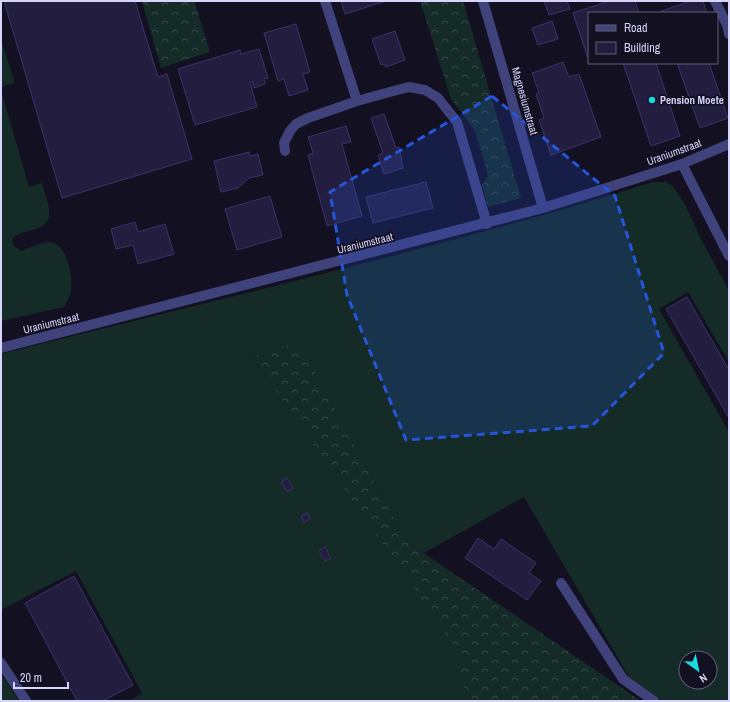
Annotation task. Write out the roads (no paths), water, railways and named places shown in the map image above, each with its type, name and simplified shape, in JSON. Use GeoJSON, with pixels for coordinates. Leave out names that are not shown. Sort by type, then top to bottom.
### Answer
{"type":"FeatureCollection","features":[{"type":"Feature","properties":{"kind":"street"},"geometry":{"type":"LineString","coordinates":[[325,1],[357,101]]}},
{"type":"Feature","properties":{"kind":"street","name":"Magnesiumstraat"},"geometry":{"type":"LineString","coordinates":[[483,1],[543,208]]}},
{"type":"Feature","properties":{"kind":"street"},"geometry":{"type":"LineString","coordinates":[[715,1],[727,25],[729,34]]}},
{"type":"Feature","properties":{"kind":"street"},"geometry":{"type":"LineString","coordinates":[[285,151],[284,142],[296,124],[357,101],[409,87],[425,90],[438,98],[457,122],[487,224]]}},
{"type":"Feature","properties":{"kind":"street","name":"Uraniumstraat"},"geometry":{"type":"LineString","coordinates":[[1,348],[487,224],[682,164],[729,144]]}},
{"type":"Feature","properties":{"kind":"street"},"geometry":{"type":"LineString","coordinates":[[682,164],[729,256]]}},
{"type":"Feature","properties":{"kind":"street"},"geometry":{"type":"LineString","coordinates":[[561,583],[623,679],[654,701]]}},
{"type":"Feature","properties":{"kind":"street"},"geometry":{"type":"LineString","coordinates":[[1,663],[26,701]]}},
{"type":"Feature","properties":{"kind":"place","name":"Pension Moete"},"geometry":{"type":"Point","coordinates":[652,100]}}]}
